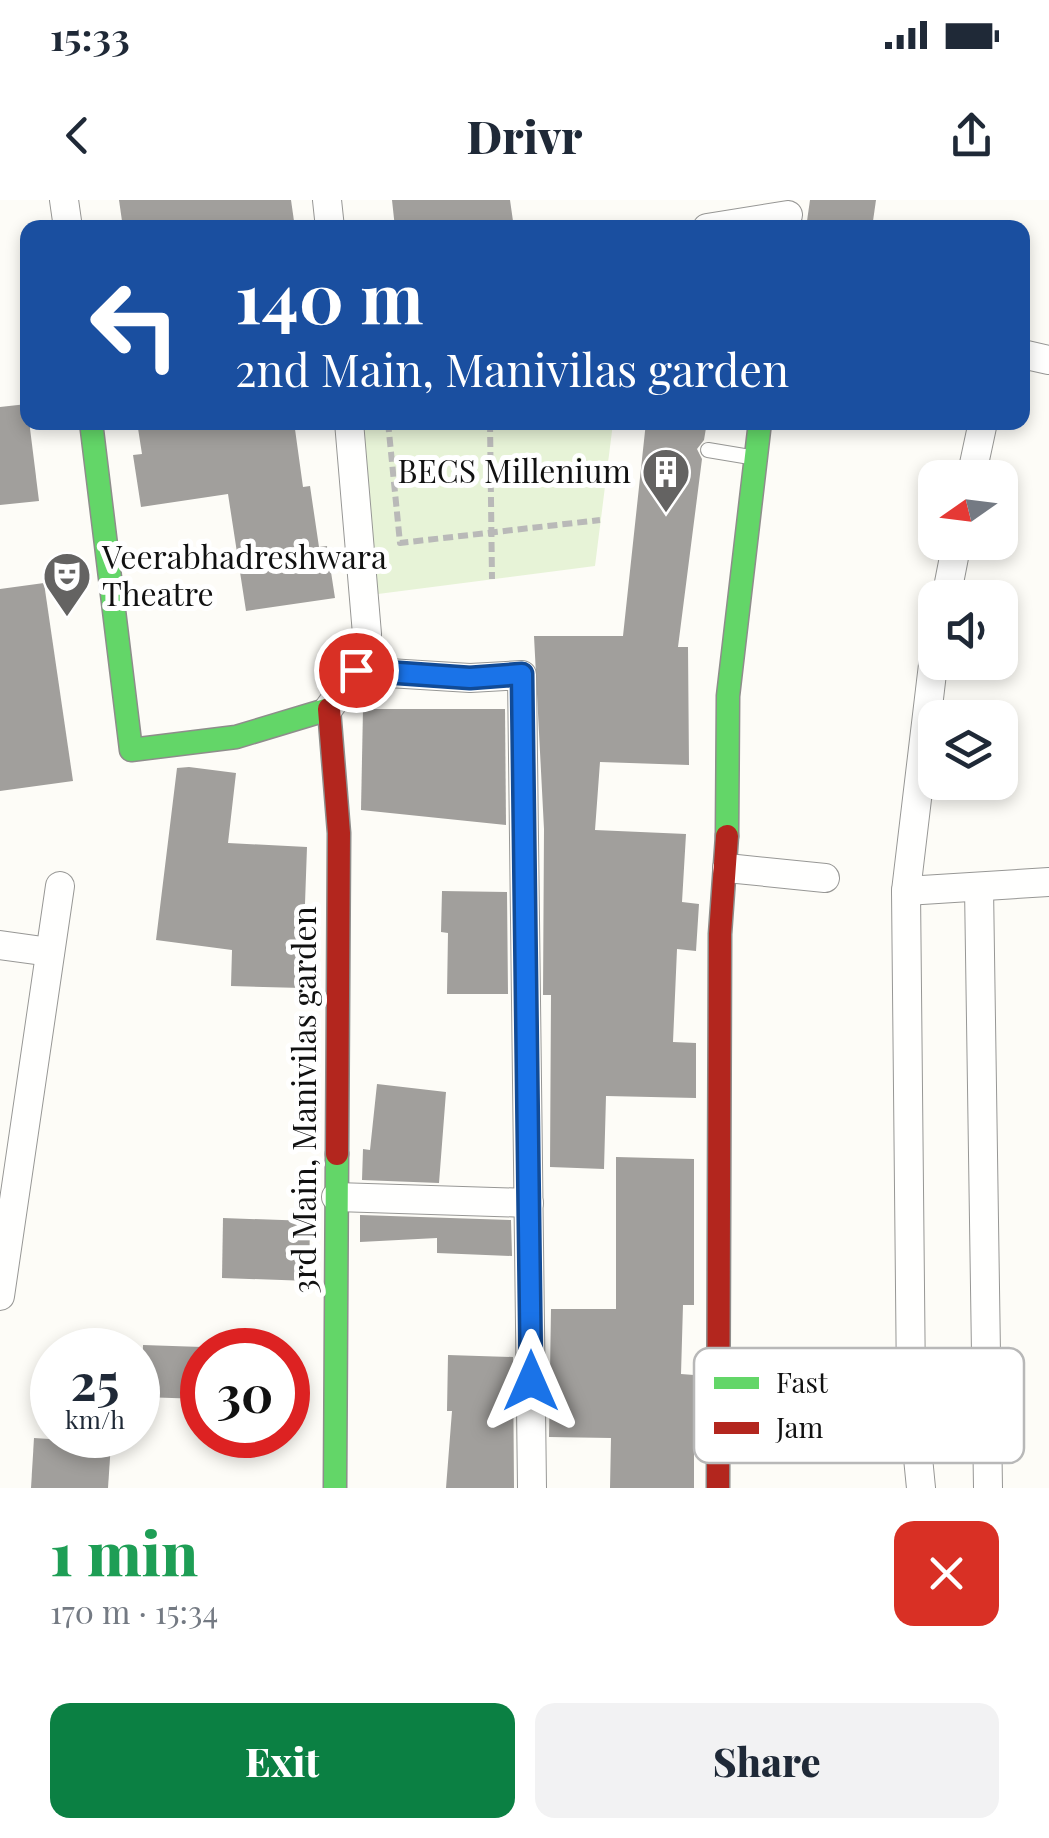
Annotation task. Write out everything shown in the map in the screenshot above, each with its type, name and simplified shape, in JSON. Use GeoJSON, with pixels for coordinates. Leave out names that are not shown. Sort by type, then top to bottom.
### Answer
{"type":"FeatureCollection","features":[{"type":"Feature","properties":{"kind":"street"},"geometry":{"type":"LineString","coordinates":[[753,220],[787,214]]}},
{"type":"Feature","properties":{"kind":"street"},"geometry":{"type":"LineString","coordinates":[[92,430],[131,750],[236,737],[329,708],[356,670],[367,634],[351,430]]}},
{"type":"Feature","properties":{"kind":"street"},"geometry":{"type":"LineString","coordinates":[[719,1348],[720,934],[727,868],[728,696],[759,430]]}},
{"type":"Feature","properties":{"kind":"street"},"geometry":{"type":"LineString","coordinates":[[975,460],[981,430]]}},
{"type":"Feature","properties":{"kind":"street"},"geometry":{"type":"LineString","coordinates":[[356,670],[470,678],[522,674],[532,1488]]}},
{"type":"Feature","properties":{"kind":"street"},"geometry":{"type":"LineString","coordinates":[[911,1348],[906,891],[931,680]]}},
{"type":"Feature","properties":{"kind":"street","name":"3rd Main, Manivilas garden"},"geometry":{"type":"LineString","coordinates":[[329,708],[339,833],[335,1488]]}},
{"type":"Feature","properties":{"kind":"street"},"geometry":{"type":"LineString","coordinates":[[727,868],[825,878]]}},
{"type":"Feature","properties":{"kind":"street"},"geometry":{"type":"LineString","coordinates":[[906,891],[1049,882]]}},
{"type":"Feature","properties":{"kind":"street"},"geometry":{"type":"LineString","coordinates":[[0,1296],[60,886]]}},
{"type":"Feature","properties":{"kind":"street"},"geometry":{"type":"LineString","coordinates":[[978,887],[986,1348]]}},
{"type":"Feature","properties":{"kind":"street"},"geometry":{"type":"LineString","coordinates":[[0,945],[50,952]]}},
{"type":"Feature","properties":{"kind":"street"},"geometry":{"type":"LineString","coordinates":[[336,1197],[529,1203]]}},
{"type":"Feature","properties":{"kind":"street"},"geometry":{"type":"LineString","coordinates":[[718,1463],[718,1488]]}},
{"type":"Feature","properties":{"kind":"street"},"geometry":{"type":"LineString","coordinates":[[919,1463],[921,1488]]}},
{"type":"Feature","properties":{"kind":"street"},"geometry":{"type":"LineString","coordinates":[[988,1463],[988,1488]]}},
{"type":"Feature","properties":{"kind":"lane"},"geometry":{"type":"LineString","coordinates":[[708,450],[756,458]]}},
{"type":"Feature","properties":{"kind":"path"},"geometry":{"type":"LineString","coordinates":[[389,430],[400,543],[600,520]]}},
{"type":"Feature","properties":{"kind":"path"},"geometry":{"type":"LineString","coordinates":[[490,430],[492,579]]}},
{"type":"Feature","properties":{"kind":"green space"},"geometry":{"type":"Polygon","coordinates":[[[361,430],[612,430],[595,566],[378,594],[361,430]]]}},
{"type":"Feature","properties":{"kind":"building"},"geometry":{"type":"Polygon","coordinates":[[[119,200],[291,200],[294,220],[122,220],[119,200]]]}},
{"type":"Feature","properties":{"kind":"building"},"geometry":{"type":"Polygon","coordinates":[[[392,200],[510,200],[513,220],[394,220],[392,200]]]}},
{"type":"Feature","properties":{"kind":"building"},"geometry":{"type":"Polygon","coordinates":[[[810,200],[876,200],[873,220],[807,220],[810,200]]]}},
{"type":"Feature","properties":{"kind":"building"},"geometry":{"type":"Polygon","coordinates":[[[20,405],[20,430],[30,430],[39,501],[0,505],[0,407],[20,405]]]}},
{"type":"Feature","properties":{"kind":"building"},"geometry":{"type":"Polygon","coordinates":[[[138,430],[295,430],[303,487],[310,486],[319,547],[327,546],[335,598],[246,611],[228,494],[141,507],[133,455],[142,454],[138,430]]]}},
{"type":"Feature","properties":{"kind":"building"},"geometry":{"type":"Polygon","coordinates":[[[645,430],[706,430],[697,449],[702,459],[678,647],[688,647],[689,765],[600,762],[595,830],[686,834],[682,902],[699,904],[696,951],[677,949],[673,1042],[696,1043],[696,1098],[606,1096],[604,1169],[550,1167],[551,995],[543,995],[544,829],[534,636],[623,636],[645,430]]]}},
{"type":"Feature","properties":{"kind":"building"},"geometry":{"type":"Polygon","coordinates":[[[44,583],[73,781],[0,791],[0,589],[44,583]]]}},
{"type":"Feature","properties":{"kind":"building"},"geometry":{"type":"Polygon","coordinates":[[[363,709],[505,709],[506,825],[361,810],[363,709]]]}},
{"type":"Feature","properties":{"kind":"building"},"geometry":{"type":"Polygon","coordinates":[[[177,768],[236,773],[228,843],[307,847],[302,988],[231,986],[232,950],[156,940],[177,768]]]}},
{"type":"Feature","properties":{"kind":"building"},"geometry":{"type":"Polygon","coordinates":[[[442,891],[507,892],[508,994],[447,994],[448,933],[441,932],[442,891]]]}},
{"type":"Feature","properties":{"kind":"building"},"geometry":{"type":"Polygon","coordinates":[[[377,1084],[446,1092],[439,1183],[362,1180],[363,1149],[370,1150],[377,1084]]]}},
{"type":"Feature","properties":{"kind":"building"},"geometry":{"type":"Polygon","coordinates":[[[616,1157],[694,1159],[694,1305],[683,1305],[681,1374],[694,1375],[694,1488],[610,1488],[611,1438],[549,1437],[551,1309],[616,1309],[616,1157]]]}},
{"type":"Feature","properties":{"kind":"building"},"geometry":{"type":"Polygon","coordinates":[[[360,1215],[511,1220],[512,1256],[437,1253],[437,1238],[360,1242],[360,1215]]]}},
{"type":"Feature","properties":{"kind":"building"},"geometry":{"type":"Polygon","coordinates":[[[223,1218],[310,1221],[309,1281],[222,1278],[223,1218]]]}},
{"type":"Feature","properties":{"kind":"building"},"geometry":{"type":"Polygon","coordinates":[[[160,1346],[180,1346],[180,1398],[160,1398],[160,1346]]]}},
{"type":"Feature","properties":{"kind":"building"},"geometry":{"type":"Polygon","coordinates":[[[448,1355],[513,1357],[514,1488],[446,1488],[452,1411],[447,1411],[448,1355]]]}},
{"type":"Feature","properties":{"kind":"building"},"geometry":{"type":"Polygon","coordinates":[[[33,1458],[110,1458],[108,1488],[31,1488],[33,1458]]]}},
{"type":"Feature","properties":{"kind":"traffic: fast"},"geometry":{"type":"LineString","coordinates":[[92,430],[131,750],[236,737],[329,709]]}},
{"type":"Feature","properties":{"kind":"traffic: fast"},"geometry":{"type":"LineString","coordinates":[[727,836],[728,696],[759,430]]}},
{"type":"Feature","properties":{"kind":"traffic: fast"},"geometry":{"type":"LineString","coordinates":[[335,1488],[337,1154]]}},
{"type":"Feature","properties":{"kind":"traffic: jam"},"geometry":{"type":"LineString","coordinates":[[329,709],[339,833],[337,1154]]}},
{"type":"Feature","properties":{"kind":"traffic: jam"},"geometry":{"type":"LineString","coordinates":[[719,1348],[720,934],[727,836]]}},
{"type":"Feature","properties":{"kind":"traffic: jam"},"geometry":{"type":"LineString","coordinates":[[718,1463],[718,1488]]}},
{"type":"Feature","properties":{"kind":"place","name":"BECS Millenium"},"geometry":{"type":"Point","coordinates":[666,514]}},
{"type":"Feature","properties":{"kind":"place","name":"Veerabhadreshwara Theatre"},"geometry":{"type":"Point","coordinates":[67,618]}},
{"type":"Feature","properties":{"kind":"route"},"geometry":{"type":"LineString","coordinates":[[356,670],[470,678],[522,674],[531,1381]]}}]}
